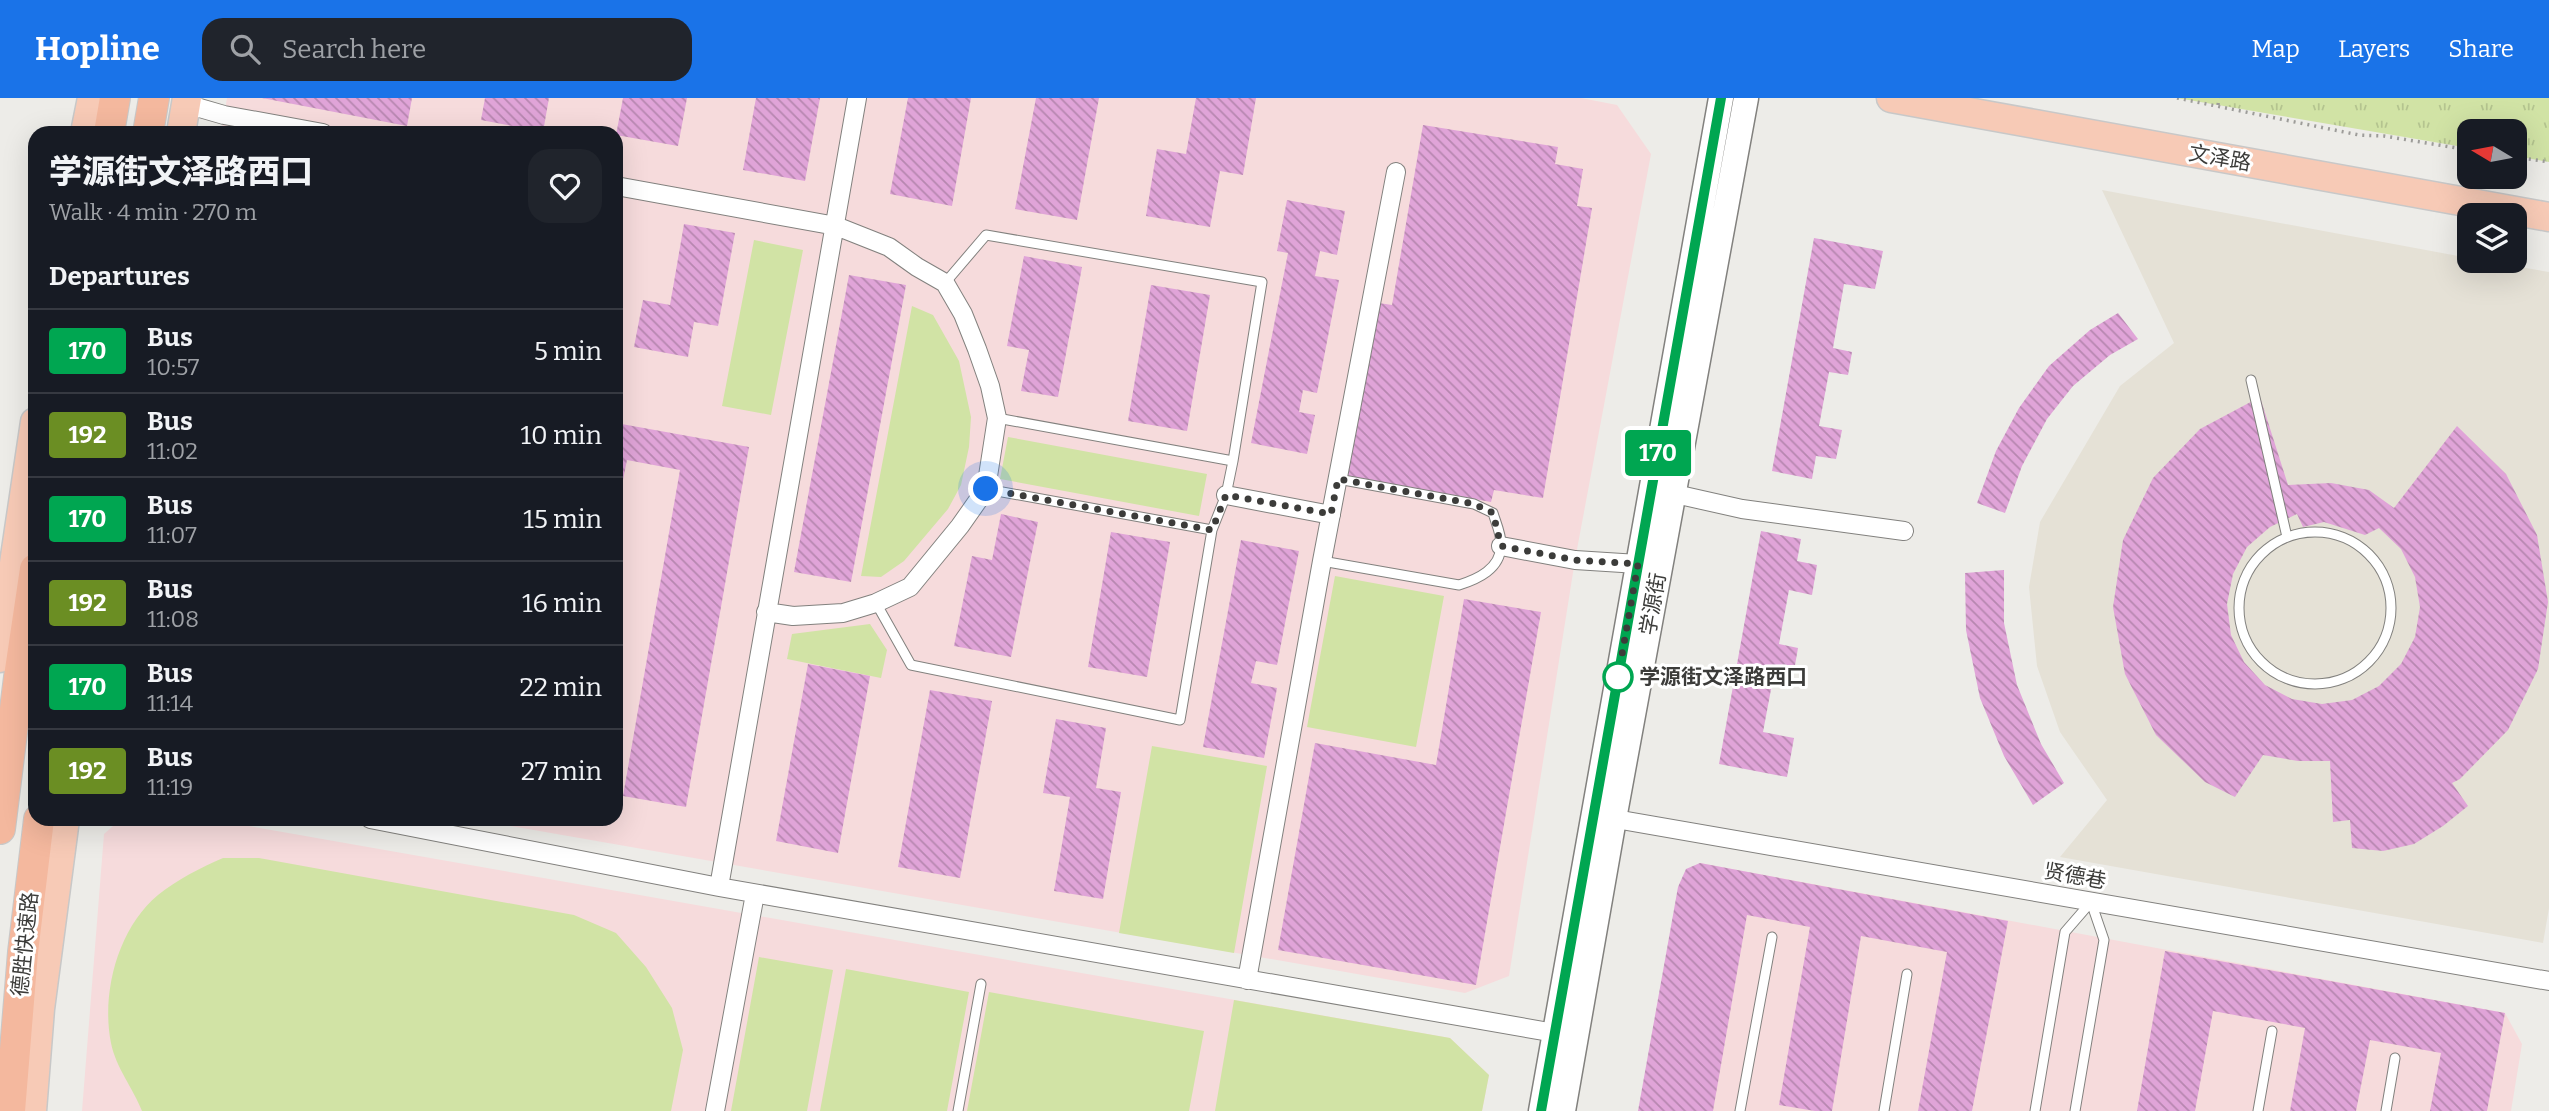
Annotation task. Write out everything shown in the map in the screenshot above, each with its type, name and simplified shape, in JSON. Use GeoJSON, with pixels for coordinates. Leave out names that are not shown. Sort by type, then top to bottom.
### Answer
{"type":"FeatureCollection","features":[{"type":"Feature","properties":{"kind":"highway"},"geometry":{"type":"LineString","coordinates":[[110,126],[115,98]]}},
{"type":"Feature","properties":{"kind":"highway"},"geometry":{"type":"LineString","coordinates":[[149,126],[154,98]]}},
{"type":"Feature","properties":{"kind":"highway"},"geometry":{"type":"LineString","coordinates":[[0,829],[28,616]]}},
{"type":"Feature","properties":{"kind":"highway","name":"德胜快速路"},"geometry":{"type":"LineString","coordinates":[[10,1111],[23,952],[38,826]]}},
{"type":"Feature","properties":{"kind":"main road"},"geometry":{"type":"LineString","coordinates":[[86,126],[92,98]]}},
{"type":"Feature","properties":{"kind":"main road","name":"学源街"},"geometry":{"type":"LineString","coordinates":[[1541,1111],[1555,1033],[1604,817],[1662,491],[1721,98]]}},
{"type":"Feature","properties":{"kind":"main road","name":"学源街"},"geometry":{"type":"LineString","coordinates":[[1563,1111],[1638,564],[1662,491],[1746,98]]}},
{"type":"Feature","properties":{"kind":"main road","name":"文泽路"},"geometry":{"type":"LineString","coordinates":[[1891,98],[2549,217]]}},
{"type":"Feature","properties":{"kind":"main road"},"geometry":{"type":"LineString","coordinates":[[182,126],[186,101]]}},
{"type":"Feature","properties":{"kind":"main road"},"geometry":{"type":"LineString","coordinates":[[0,658],[28,469]]}},
{"type":"Feature","properties":{"kind":"main road"},"geometry":{"type":"LineString","coordinates":[[32,1111],[40,1009],[64,826]]}},
{"type":"Feature","properties":{"kind":"street"},"geometry":{"type":"LineString","coordinates":[[719,887],[857,98]]}},
{"type":"Feature","properties":{"kind":"street"},"geometry":{"type":"LineString","coordinates":[[186,101],[224,115],[284,126]]}},
{"type":"Feature","properties":{"kind":"street"},"geometry":{"type":"LineString","coordinates":[[1247,981],[1322,561],[1396,172]]}},
{"type":"Feature","properties":{"kind":"street"},"geometry":{"type":"LineString","coordinates":[[623,187],[836,226],[889,247],[945,283],[963,314],[990,386],[997,418],[986,489],[911,587],[876,603],[843,613],[793,616],[766,612]]}},
{"type":"Feature","properties":{"kind":"street"},"geometry":{"type":"LineString","coordinates":[[1662,491],[1742,509],[1904,531]]}},
{"type":"Feature","properties":{"kind":"street"},"geometry":{"type":"LineString","coordinates":[[1226,495],[1331,514]]}},
{"type":"Feature","properties":{"kind":"street"},"geometry":{"type":"LineString","coordinates":[[1501,546],[1575,560],[1638,564]]}},
{"type":"Feature","properties":{"kind":"street","name":"贤德巷"},"geometry":{"type":"LineString","coordinates":[[1604,817],[2549,981]]}},
{"type":"Feature","properties":{"kind":"street"},"geometry":{"type":"LineString","coordinates":[[406,826],[755,894],[1555,1033]]}},
{"type":"Feature","properties":{"kind":"street"},"geometry":{"type":"LineString","coordinates":[[715,1111],[755,894]]}},
{"type":"Feature","properties":{"kind":"lane"},"geometry":{"type":"LineString","coordinates":[[876,603],[911,665],[1180,720],[1212,530],[1226,495],[1233,461],[1262,282],[986,235],[945,283]]}},
{"type":"Feature","properties":{"kind":"lane"},"geometry":{"type":"LineString","coordinates":[[2251,380],[2287,537]]}},
{"type":"Feature","properties":{"kind":"lane"},"geometry":{"type":"LineString","coordinates":[[997,418],[1233,461]]}},
{"type":"Feature","properties":{"kind":"lane"},"geometry":{"type":"LineString","coordinates":[[1322,561],[1459,585],[1477,579],[1492,568],[1501,546],[1493,513],[1474,504],[1338,479]]}},
{"type":"Feature","properties":{"kind":"lane"},"geometry":{"type":"LineString","coordinates":[[986,489],[1212,530]]}},
{"type":"Feature","properties":{"kind":"lane"},"geometry":{"type":"LineString","coordinates":[[2311,532],[2336,534],[2358,545],[2376,562],[2388,584],[2391,609],[2387,634],[2374,657],[2355,674],[2331,684],[2305,685],[2280,677],[2260,662],[2245,640],[2238,615],[2240,591],[2250,568],[2258,558],[2266,549],[2287,537],[2311,532]]}},
{"type":"Feature","properties":{"kind":"lane"},"geometry":{"type":"LineString","coordinates":[[2035,1111],[2065,932],[2091,902]]}},
{"type":"Feature","properties":{"kind":"lane"},"geometry":{"type":"LineString","coordinates":[[2075,1111],[2104,940],[2091,902]]}},
{"type":"Feature","properties":{"kind":"lane"},"geometry":{"type":"LineString","coordinates":[[1740,1111],[1772,937]]}},
{"type":"Feature","properties":{"kind":"lane"},"geometry":{"type":"LineString","coordinates":[[1884,1111],[1907,974]]}},
{"type":"Feature","properties":{"kind":"lane"},"geometry":{"type":"LineString","coordinates":[[958,1111],[981,984]]}},
{"type":"Feature","properties":{"kind":"lane"},"geometry":{"type":"LineString","coordinates":[[2258,1111],[2272,1031]]}},
{"type":"Feature","properties":{"kind":"lane"},"geometry":{"type":"LineString","coordinates":[[2386,1111],[2395,1058]]}},
{"type":"Feature","properties":{"kind":"path"},"geometry":{"type":"LineString","coordinates":[[2177,98],[2359,135],[2384,136],[2457,148]]}},
{"type":"Feature","properties":{"kind":"path"},"geometry":{"type":"LineString","coordinates":[[2218,105],[2219,98]]}},
{"type":"Feature","properties":{"kind":"path"},"geometry":{"type":"LineString","coordinates":[[2527,159],[2549,162]]}},
{"type":"Feature","properties":{"kind":"shaded area"},"geometry":{"type":"Polygon","coordinates":[[[227,98],[1581,98],[1617,105],[1651,154],[1575,560],[1509,976],[1465,993],[511,826],[623,826],[623,126],[222,126],[227,98]]]}},
{"type":"Feature","properties":{"kind":"shaded area"},"geometry":{"type":"Polygon","coordinates":[[[2102,190],[2457,256],[2457,273],[2527,273],[2527,268],[2549,272],[2549,908],[2543,943],[2060,857],[2107,800],[2060,732],[2037,666],[2029,587],[2040,522],[2120,386],[2174,343],[2102,190]]]}},
{"type":"Feature","properties":{"kind":"shaded area"},"geometry":{"type":"Polygon","coordinates":[[[113,826],[249,826],[1450,1038],[1489,1075],[1482,1111],[82,1111],[104,834],[113,826]]]}},
{"type":"Feature","properties":{"kind":"shaded area"},"geometry":{"type":"Polygon","coordinates":[[[1700,863],[2505,1013],[2522,1044],[2511,1111],[1638,1111],[1700,863]]]}},
{"type":"Feature","properties":{"kind":"green space"},"geometry":{"type":"Polygon","coordinates":[[[2177,98],[2549,98],[2549,162],[2527,158],[2527,119],[2457,119],[2457,146],[2177,98]]]}},
{"type":"Feature","properties":{"kind":"green space"},"geometry":{"type":"Polygon","coordinates":[[[754,240],[803,250],[771,415],[722,406],[754,240]]]}},
{"type":"Feature","properties":{"kind":"green space"},"geometry":{"type":"Polygon","coordinates":[[[912,306],[933,315],[959,361],[971,417],[969,447],[961,485],[948,509],[904,561],[881,577],[861,576],[912,306]]]}},
{"type":"Feature","properties":{"kind":"green space"},"geometry":{"type":"Polygon","coordinates":[[[1008,437],[1207,474],[1199,516],[1000,479],[1008,437]]]}},
{"type":"Feature","properties":{"kind":"green space"},"geometry":{"type":"Polygon","coordinates":[[[1335,576],[1444,596],[1416,747],[1307,727],[1335,576]]]}},
{"type":"Feature","properties":{"kind":"green space"},"geometry":{"type":"Polygon","coordinates":[[[870,624],[887,650],[881,678],[787,659],[792,634],[870,624]]]}},
{"type":"Feature","properties":{"kind":"green space"},"geometry":{"type":"Polygon","coordinates":[[[1152,746],[1267,766],[1234,953],[1119,933],[1152,746]]]}},
{"type":"Feature","properties":{"kind":"green space"},"geometry":{"type":"Polygon","coordinates":[[[223,858],[259,858],[574,915],[616,933],[646,967],[672,1008],[683,1050],[671,1111],[142,1111],[111,1043],[109,1003],[116,963],[132,925],[158,895],[189,874],[223,858]]]}},
{"type":"Feature","properties":{"kind":"green space"},"geometry":{"type":"Polygon","coordinates":[[[759,957],[833,970],[807,1111],[731,1111],[759,957]]]}},
{"type":"Feature","properties":{"kind":"green space"},"geometry":{"type":"Polygon","coordinates":[[[846,969],[969,992],[947,1111],[820,1111],[846,969]]]}},
{"type":"Feature","properties":{"kind":"green space"},"geometry":{"type":"Polygon","coordinates":[[[989,992],[1204,1031],[1189,1111],[967,1111],[989,992]]]}},
{"type":"Feature","properties":{"kind":"green space"},"geometry":{"type":"Polygon","coordinates":[[[1234,1000],[1450,1038],[1489,1075],[1482,1111],[1215,1111],[1234,1000]]]}},
{"type":"Feature","properties":{"kind":"building"},"geometry":{"type":"Polygon","coordinates":[[[262,98],[412,98],[407,126],[262,98]]]}},
{"type":"Feature","properties":{"kind":"building"},"geometry":{"type":"Polygon","coordinates":[[[485,98],[549,98],[544,126],[512,126],[481,120],[485,98]]]}},
{"type":"Feature","properties":{"kind":"building"},"geometry":{"type":"Polygon","coordinates":[[[623,98],[687,98],[678,146],[623,136],[623,126],[618,126],[623,98]]]}},
{"type":"Feature","properties":{"kind":"building"},"geometry":{"type":"Polygon","coordinates":[[[756,98],[820,98],[805,181],[743,170],[756,98]]]}},
{"type":"Feature","properties":{"kind":"building"},"geometry":{"type":"Polygon","coordinates":[[[908,98],[971,98],[952,206],[890,194],[908,98]]]}},
{"type":"Feature","properties":{"kind":"building"},"geometry":{"type":"Polygon","coordinates":[[[1036,98],[1099,98],[1077,220],[1015,209],[1036,98]]]}},
{"type":"Feature","properties":{"kind":"building"},"geometry":{"type":"Polygon","coordinates":[[[1196,98],[1256,98],[1243,175],[1220,171],[1210,227],[1146,216],[1157,149],[1186,154],[1196,98]]]}},
{"type":"Feature","properties":{"kind":"building"},"geometry":{"type":"Polygon","coordinates":[[[1423,125],[1558,147],[1555,164],[1583,169],[1577,206],[1592,208],[1543,498],[1494,490],[1491,502],[1347,476],[1379,303],[1392,305],[1423,125]]]}},
{"type":"Feature","properties":{"kind":"building"},"geometry":{"type":"Polygon","coordinates":[[[1287,200],[1345,211],[1337,255],[1320,251],[1315,276],[1339,280],[1317,393],[1303,390],[1299,412],[1315,415],[1307,454],[1251,443],[1288,253],[1277,251],[1287,200]]]}},
{"type":"Feature","properties":{"kind":"building"},"geometry":{"type":"Polygon","coordinates":[[[684,224],[735,233],[718,326],[694,322],[688,357],[634,347],[643,300],[670,305],[684,224]]]}},
{"type":"Feature","properties":{"kind":"building"},"geometry":{"type":"Polygon","coordinates":[[[1814,238],[1883,251],[1875,289],[1844,284],[1833,348],[1852,352],[1848,375],[1829,372],[1819,426],[1842,430],[1836,459],[1816,456],[1812,479],[1772,471],[1814,238]]]}},
{"type":"Feature","properties":{"kind":"building"},"geometry":{"type":"Polygon","coordinates":[[[1024,256],[1082,267],[1058,397],[1021,391],[1029,350],[1007,346],[1024,256]]]}},
{"type":"Feature","properties":{"kind":"building"},"geometry":{"type":"Polygon","coordinates":[[[849,275],[906,285],[851,582],[794,572],[849,275]]]}},
{"type":"Feature","properties":{"kind":"building"},"geometry":{"type":"Polygon","coordinates":[[[1151,285],[1210,295],[1187,431],[1128,421],[1151,285]]]}},
{"type":"Feature","properties":{"kind":"building"},"geometry":{"type":"Polygon","coordinates":[[[2118,313],[2138,339],[2110,355],[2073,386],[2047,419],[2022,466],[2005,513],[1977,503],[1996,451],[2019,408],[2049,366],[2090,330],[2118,313]]]}},
{"type":"Feature","properties":{"kind":"building"},"geometry":{"type":"Polygon","coordinates":[[[2260,397],[2288,485],[2331,483],[2369,490],[2394,508],[2457,426],[2506,474],[2537,535],[2548,602],[2538,669],[2508,730],[2460,779],[2452,783],[2468,806],[2414,844],[2383,851],[2352,848],[2350,820],[2333,822],[2330,761],[2298,761],[2263,755],[2235,797],[2205,782],[2156,735],[2125,674],[2113,607],[2123,540],[2153,478],[2200,429],[2260,397]],[[2297,514],[2270,527],[2247,547],[2233,574],[2227,604],[2231,635],[2244,662],[2265,685],[2292,699],[2322,704],[2352,700],[2379,686],[2401,664],[2415,637],[2420,607],[2415,577],[2401,549],[2379,528],[2365,535],[2324,522],[2303,527],[2297,514]]]}},
{"type":"Feature","properties":{"kind":"building"},"geometry":{"type":"Polygon","coordinates":[[[623,424],[749,447],[686,807],[623,796],[680,470],[627,460],[623,480],[623,424]]]}},
{"type":"Feature","properties":{"kind":"building"},"geometry":{"type":"Polygon","coordinates":[[[1001,514],[1038,522],[1011,657],[954,646],[972,556],[992,560],[1001,514]]]}},
{"type":"Feature","properties":{"kind":"building"},"geometry":{"type":"Polygon","coordinates":[[[1761,531],[1801,539],[1797,561],[1817,565],[1812,595],[1789,590],[1779,644],[1798,648],[1794,671],[1775,668],[1763,732],[1794,738],[1787,777],[1719,764],[1761,531]]]}},
{"type":"Feature","properties":{"kind":"building"},"geometry":{"type":"Polygon","coordinates":[[[1111,532],[1170,542],[1147,677],[1088,667],[1111,532]]]}},
{"type":"Feature","properties":{"kind":"building"},"geometry":{"type":"Polygon","coordinates":[[[1241,540],[1299,551],[1277,665],[1256,661],[1251,683],[1277,688],[1264,758],[1203,747],[1241,540]]]}},
{"type":"Feature","properties":{"kind":"building"},"geometry":{"type":"Polygon","coordinates":[[[2004,570],[2004,623],[2017,685],[2041,744],[2064,783],[2033,805],[2004,756],[1980,698],[1966,630],[1965,573],[2004,570]]]}},
{"type":"Feature","properties":{"kind":"building"},"geometry":{"type":"Polygon","coordinates":[[[1464,599],[1541,612],[1476,985],[1278,950],[1315,743],[1436,765],[1464,599]]]}},
{"type":"Feature","properties":{"kind":"building"},"geometry":{"type":"Polygon","coordinates":[[[808,664],[870,676],[838,853],[776,841],[808,664]]]}},
{"type":"Feature","properties":{"kind":"building"},"geometry":{"type":"Polygon","coordinates":[[[930,690],[992,701],[960,878],[898,867],[930,690]]]}},
{"type":"Feature","properties":{"kind":"building"},"geometry":{"type":"Polygon","coordinates":[[[1056,719],[1106,728],[1096,788],[1121,792],[1103,899],[1054,891],[1070,797],[1043,793],[1056,719]]]}},
{"type":"Feature","properties":{"kind":"building"},"geometry":{"type":"Polygon","coordinates":[[[1700,863],[2008,921],[1972,1111],[1918,1111],[1947,952],[1861,936],[1832,1111],[1779,1105],[1810,927],[1747,915],[1713,1111],[1638,1111],[1678,887],[1686,869],[1700,863]]]}},
{"type":"Feature","properties":{"kind":"building"},"geometry":{"type":"Polygon","coordinates":[[[2165,951],[2505,1013],[2487,1111],[2430,1111],[2441,1053],[2370,1040],[2356,1111],[2290,1111],[2305,1028],[2213,1011],[2195,1111],[2137,1111],[2165,951]]]}},
{"type":"Feature","properties":{"kind":"bus line","name":"170"},"geometry":{"type":"LineString","coordinates":[[1541,1111],[1721,98]]}},
{"type":"Feature","properties":{"kind":"place","name":"学源街文泽路西口"},"geometry":{"type":"Point","coordinates":[1618,677]}},
{"type":"Feature","properties":{"kind":"route"},"geometry":{"type":"LineString","coordinates":[[986,489],[1212,530],[1226,495],[1331,514],[1338,479],[1474,504],[1493,513],[1501,546],[1575,560],[1638,564],[1618,677]]}}]}
